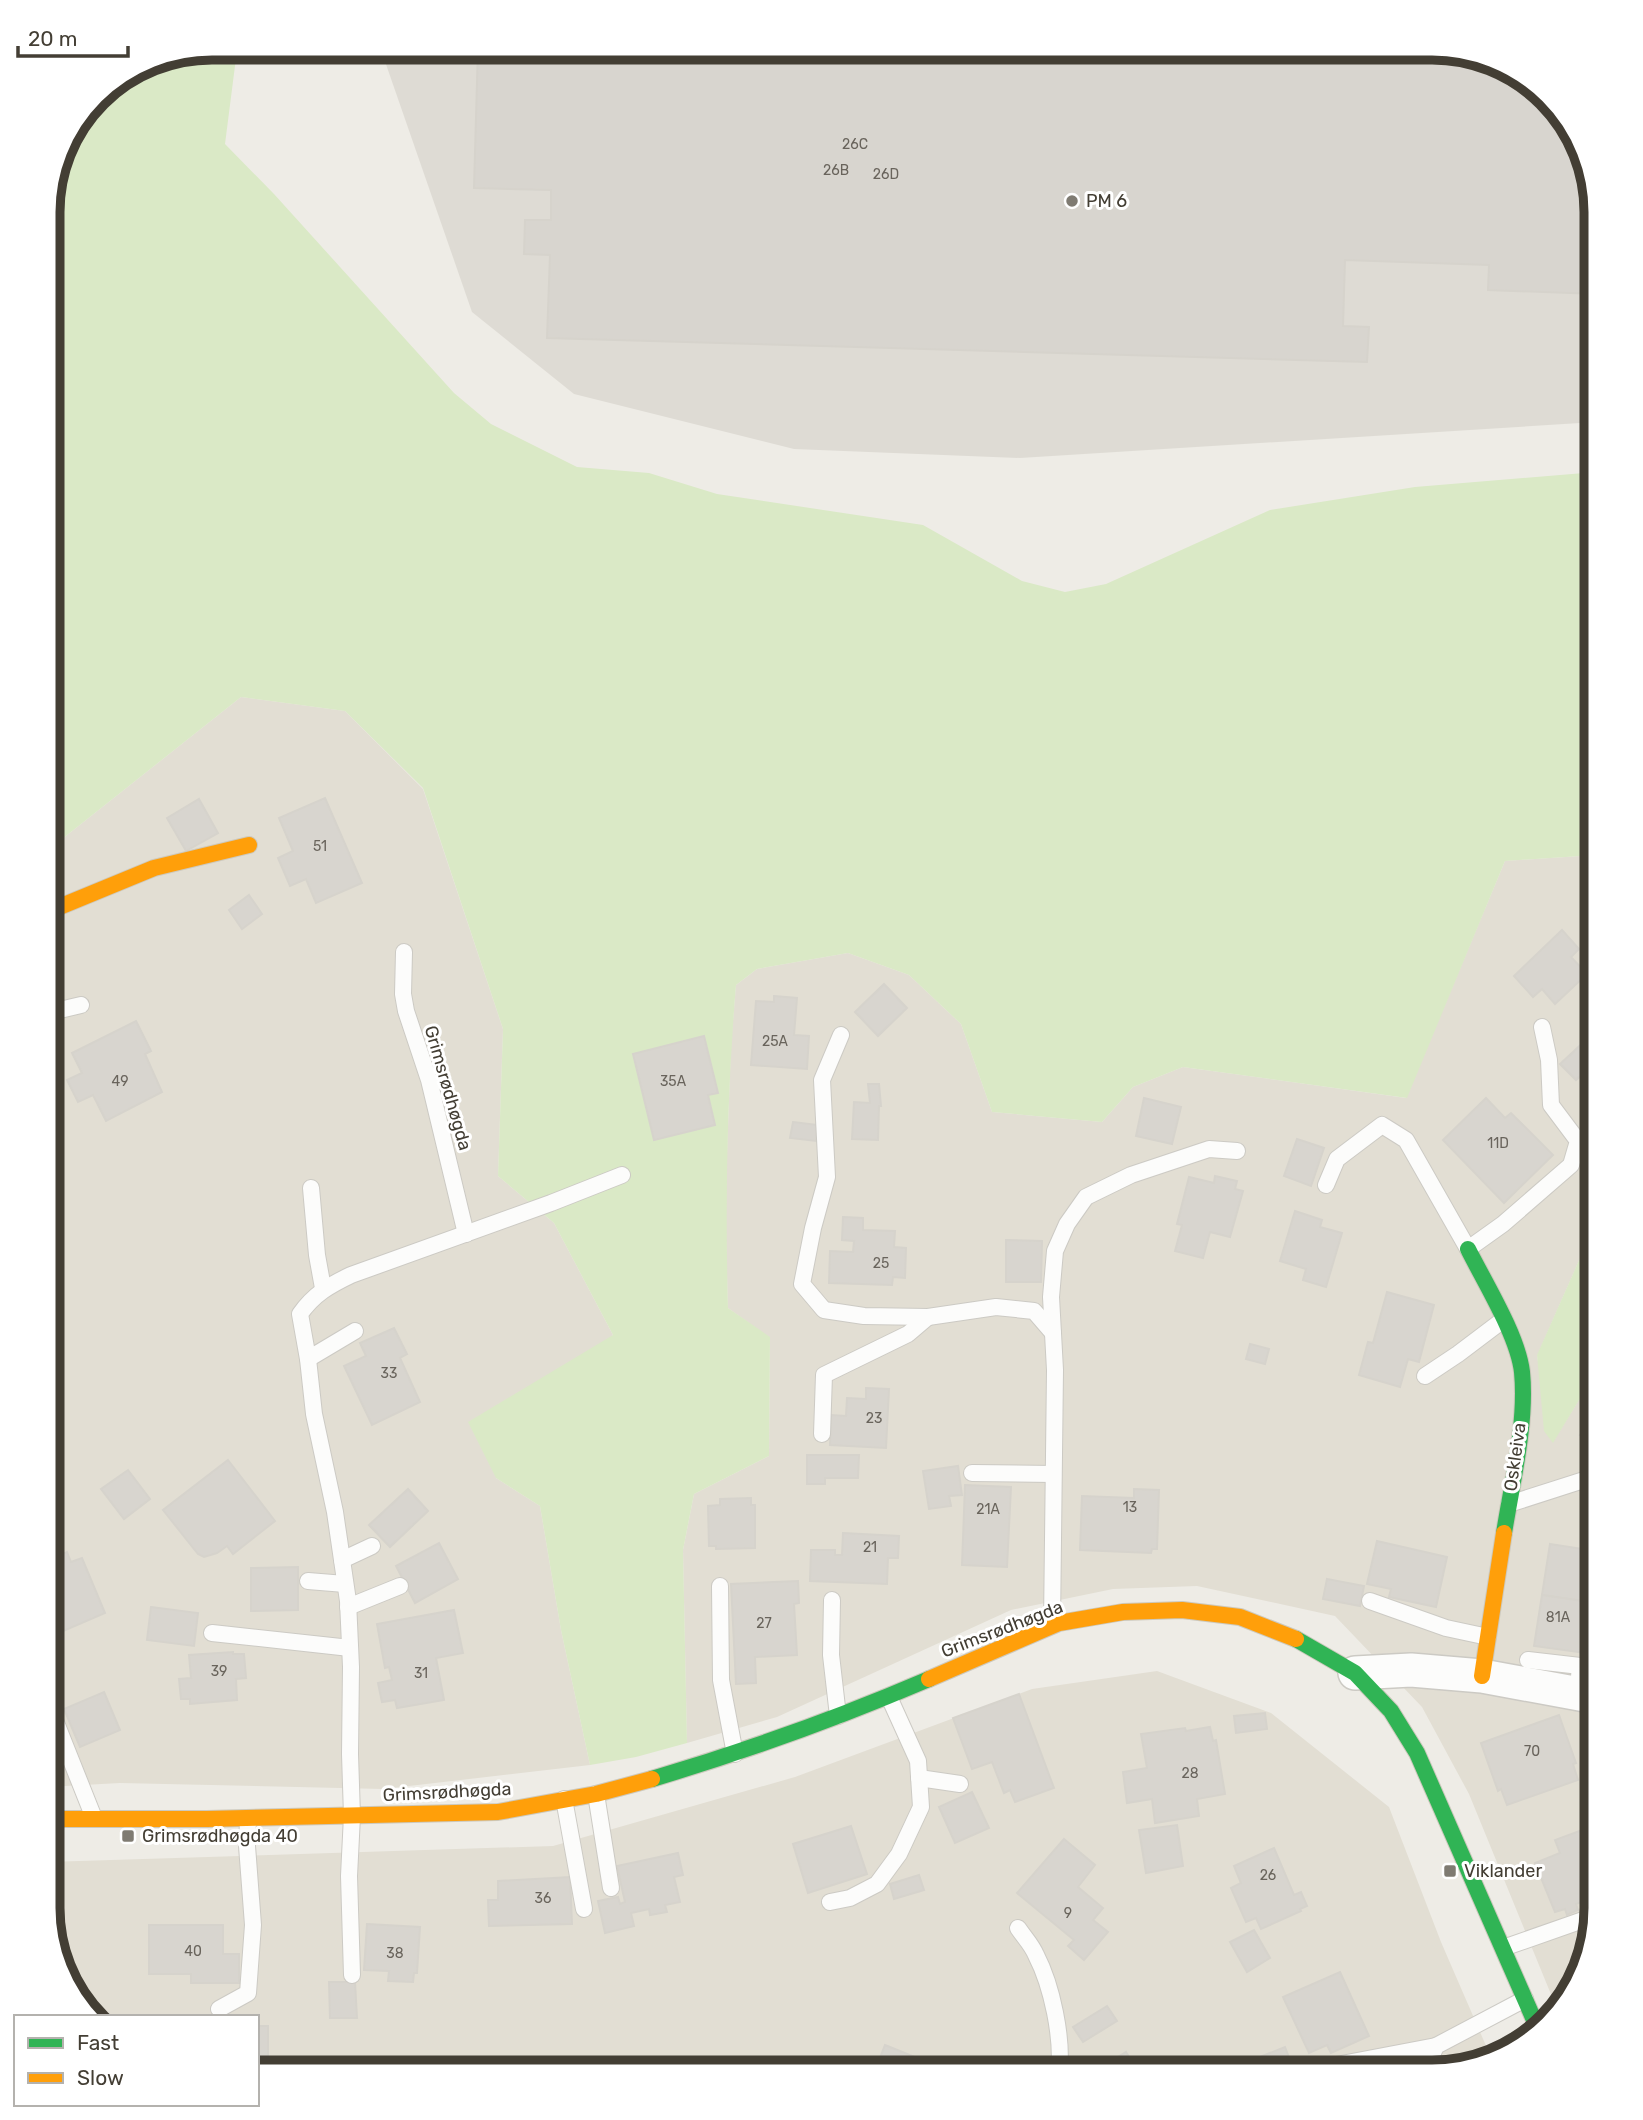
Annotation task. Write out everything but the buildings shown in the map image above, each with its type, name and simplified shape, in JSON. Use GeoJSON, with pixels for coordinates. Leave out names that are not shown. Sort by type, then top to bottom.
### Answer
{"type":"FeatureCollection","features":[{"type":"Feature","properties":{"kind":"main road"},"geometry":{"type":"LineString","coordinates":[[60,907],[154,868],[249,845]]}},
{"type":"Feature","properties":{"kind":"main road","name":"Oskleiva"},"geometry":{"type":"LineString","coordinates":[[1468,1249],[1515,1344],[1522,1372],[1521,1421],[1482,1676]]}},
{"type":"Feature","properties":{"kind":"main road","name":"Grimsrødhøgda"},"geometry":{"type":"LineString","coordinates":[[60,1819],[248,1819],[498,1812],[619,1789],[735,1754],[889,1696],[1052,1626],[1123,1612],[1182,1610],[1240,1617],[1303,1642],[1355,1673],[1391,1711],[1418,1753],[1534,2021]]}},
{"type":"Feature","properties":{"kind":"street"},"geometry":{"type":"LineString","coordinates":[[1355,1673],[1411,1670],[1584,1681]]}},
{"type":"Feature","properties":{"kind":"lane","name":"Grimsrødhøgda"},"geometry":{"type":"LineString","coordinates":[[404,952],[403,994],[406,1011],[429,1080],[466,1234]]}},
{"type":"Feature","properties":{"kind":"lane"},"geometry":{"type":"LineString","coordinates":[[60,1010],[81,1005]]}},
{"type":"Feature","properties":{"kind":"lane"},"geometry":{"type":"LineString","coordinates":[[1326,1185],[1337,1159],[1382,1125],[1406,1140],[1468,1249],[1503,1224],[1571,1164],[1578,1141],[1551,1105],[1549,1060],[1542,1027]]}},
{"type":"Feature","properties":{"kind":"lane"},"geometry":{"type":"LineString","coordinates":[[841,1035],[822,1080],[827,1177],[802,1284],[824,1310],[864,1316],[928,1317],[996,1307],[1034,1311],[1053,1333]]}},
{"type":"Feature","properties":{"kind":"lane"},"geometry":{"type":"LineString","coordinates":[[1052,1626],[1055,1370],[1051,1297],[1055,1251],[1068,1224],[1086,1197],[1131,1175],[1209,1149],[1237,1151]]}},
{"type":"Feature","properties":{"kind":"lane"},"geometry":{"type":"LineString","coordinates":[[352,1975],[348,1607],[335,1512],[314,1414],[309,1359],[300,1314],[323,1288],[389,1260],[622,1175]]}},
{"type":"Feature","properties":{"kind":"lane"},"geometry":{"type":"LineString","coordinates":[[311,1188],[323,1288]]}},
{"type":"Feature","properties":{"kind":"lane"},"geometry":{"type":"LineString","coordinates":[[822,1434],[824,1375],[858,1356],[908,1335],[928,1317]]}},
{"type":"Feature","properties":{"kind":"lane"},"geometry":{"type":"LineString","coordinates":[[1425,1376],[1503,1320]]}},
{"type":"Feature","properties":{"kind":"lane"},"geometry":{"type":"LineString","coordinates":[[309,1359],[355,1331]]}},
{"type":"Feature","properties":{"kind":"lane"},"geometry":{"type":"LineString","coordinates":[[971,1473],[1053,1474]]}},
{"type":"Feature","properties":{"kind":"lane"},"geometry":{"type":"LineString","coordinates":[[1509,1504],[1584,1480]]}},
{"type":"Feature","properties":{"kind":"lane"},"geometry":{"type":"LineString","coordinates":[[342,1560],[372,1546]]}},
{"type":"Feature","properties":{"kind":"lane"},"geometry":{"type":"LineString","coordinates":[[308,1580],[345,1584]]}},
{"type":"Feature","properties":{"kind":"lane"},"geometry":{"type":"LineString","coordinates":[[348,1607],[400,1586]]}},
{"type":"Feature","properties":{"kind":"lane"},"geometry":{"type":"LineString","coordinates":[[720,1586],[720,1680],[735,1754]]}},
{"type":"Feature","properties":{"kind":"lane"},"geometry":{"type":"LineString","coordinates":[[832,1600],[831,1655],[838,1716]]}},
{"type":"Feature","properties":{"kind":"lane"},"geometry":{"type":"LineString","coordinates":[[1370,1601],[1446,1628],[1488,1637]]}},
{"type":"Feature","properties":{"kind":"lane"},"geometry":{"type":"LineString","coordinates":[[212,1633],[350,1648]]}},
{"type":"Feature","properties":{"kind":"lane"},"geometry":{"type":"LineString","coordinates":[[1528,1660],[1584,1680]]}},
{"type":"Feature","properties":{"kind":"lane"},"geometry":{"type":"LineString","coordinates":[[830,1902],[850,1898],[877,1884],[899,1854],[921,1807],[918,1761],[889,1696]]}},
{"type":"Feature","properties":{"kind":"lane"},"geometry":{"type":"LineString","coordinates":[[60,1733],[94,1818]]}},
{"type":"Feature","properties":{"kind":"lane"},"geometry":{"type":"LineString","coordinates":[[919,1778],[960,1784]]}},
{"type":"Feature","properties":{"kind":"lane"},"geometry":{"type":"LineString","coordinates":[[596,1794],[611,1888]]}},
{"type":"Feature","properties":{"kind":"lane"},"geometry":{"type":"LineString","coordinates":[[564,1799],[584,1909]]}},
{"type":"Feature","properties":{"kind":"lane"},"geometry":{"type":"LineString","coordinates":[[219,2008],[248,1993],[253,1925],[247,1846],[248,1819]]}},
{"type":"Feature","properties":{"kind":"lane"},"geometry":{"type":"LineString","coordinates":[[1503,1948],[1583,1920]]}},
{"type":"Feature","properties":{"kind":"lane"},"geometry":{"type":"LineString","coordinates":[[1017,1928],[1036,1954],[1052,2000],[1060,2060]]}},
{"type":"Feature","properties":{"kind":"lane"},"geometry":{"type":"LineString","coordinates":[[1362,2060],[1436,2046],[1525,1999]]}},
{"type":"Feature","properties":{"kind":"lane"},"geometry":{"type":"LineString","coordinates":[[1430,2060],[1436,2046]]}},
{"type":"Feature","properties":{"kind":"shaded area","name":"PM 6"},"geometry":{"type":"Polygon","coordinates":[[[385,60],[1441,60],[1461,62],[1489,71],[1524,91],[1552,119],[1568,144],[1578,172],[1584,212],[1584,423],[1020,458],[794,449],[574,394],[472,312],[385,60]]]}},
{"type":"Feature","properties":{"kind":"shaded area"},"geometry":{"type":"Polygon","coordinates":[[[241,697],[345,711],[423,789],[503,1029],[498,1176],[554,1223],[613,1335],[496,1478],[540,1506],[561,1630],[590,1765],[383,1789],[120,1783],[60,1786],[60,841],[241,697]]]}},
{"type":"Feature","properties":{"kind":"shaded area"},"geometry":{"type":"Polygon","coordinates":[[[1584,856],[1584,1249],[1537,1356],[1553,1442],[1584,1392],[1584,1908],[1575,1957],[1568,1976],[1553,2000],[1469,1794],[1422,1707],[1335,1616],[1197,1586],[1113,1589],[1011,1610],[777,1717],[687,1743],[683,1550],[694,1494],[769,1456],[770,1338],[728,1308],[725,1209],[731,1044],[736,985],[757,969],[848,953],[909,975],[961,1024],[992,1112],[1102,1122],[1133,1087],[1183,1067],[1406,1098],[1505,861],[1584,856]]]}},
{"type":"Feature","properties":{"kind":"shaded area"},"geometry":{"type":"Polygon","coordinates":[[[1157,1671],[1271,1713],[1389,1807],[1441,1942],[1488,2049],[1451,2059],[1431,2060],[259,2060],[259,2015],[103,2015],[75,1976],[65,1948],[61,1928],[60,1862],[553,1846],[795,1777],[1032,1689],[1157,1671]]]}},
{"type":"Feature","properties":{"kind":"green space"},"geometry":{"type":"Polygon","coordinates":[[[236,60],[225,144],[274,194],[454,393],[491,424],[577,467],[649,473],[717,494],[923,525],[1022,581],[1065,592],[1106,584],[1270,510],[1415,487],[1584,473],[1584,856],[1505,861],[1407,1098],[1183,1067],[1133,1087],[1102,1122],[992,1112],[961,1024],[909,975],[848,953],[757,969],[736,985],[727,1146],[728,1308],[770,1337],[769,1456],[694,1494],[683,1550],[687,1743],[636,1757],[590,1765],[561,1630],[540,1506],[496,1478],[468,1422],[613,1335],[554,1223],[498,1176],[503,1029],[423,788],[345,711],[241,697],[60,841],[62,182],[75,144],[91,119],[111,97],[144,75],[182,62],[236,60]]]}},
{"type":"Feature","properties":{"kind":"green space"},"geometry":{"type":"Polygon","coordinates":[[[1584,1249],[1584,1392],[1553,1443],[1544,1431],[1537,1355],[1584,1249]]]}},
{"type":"Feature","properties":{"kind":"traffic: fast"},"geometry":{"type":"LineString","coordinates":[[1468,1249],[1508,1326],[1522,1372],[1521,1432],[1504,1533]]}},
{"type":"Feature","properties":{"kind":"traffic: fast"},"geometry":{"type":"LineString","coordinates":[[1296,1639],[1355,1673],[1391,1711],[1417,1753],[1534,2021]]}},
{"type":"Feature","properties":{"kind":"traffic: fast"},"geometry":{"type":"LineString","coordinates":[[652,1779],[792,1733],[929,1679]]}},
{"type":"Feature","properties":{"kind":"traffic: slow"},"geometry":{"type":"LineString","coordinates":[[60,907],[154,868],[249,845]]}},
{"type":"Feature","properties":{"kind":"traffic: slow"},"geometry":{"type":"LineString","coordinates":[[1482,1676],[1504,1533]]}},
{"type":"Feature","properties":{"kind":"traffic: slow"},"geometry":{"type":"LineString","coordinates":[[929,1679],[1059,1623],[1123,1612],[1182,1610],[1240,1617],[1296,1639]]}},
{"type":"Feature","properties":{"kind":"traffic: slow"},"geometry":{"type":"LineString","coordinates":[[60,1819],[207,1819],[498,1812],[596,1794],[652,1779]]}},
{"type":"Feature","properties":{"kind":"place","name":"PM 6"},"geometry":{"type":"Point","coordinates":[1072,201]}},
{"type":"Feature","properties":{"kind":"place","name":"Grimsrødhøgda 40"},"geometry":{"type":"Point","coordinates":[128,1836]}},
{"type":"Feature","properties":{"kind":"place","name":"Viklander"},"geometry":{"type":"Point","coordinates":[1450,1871]}}]}
